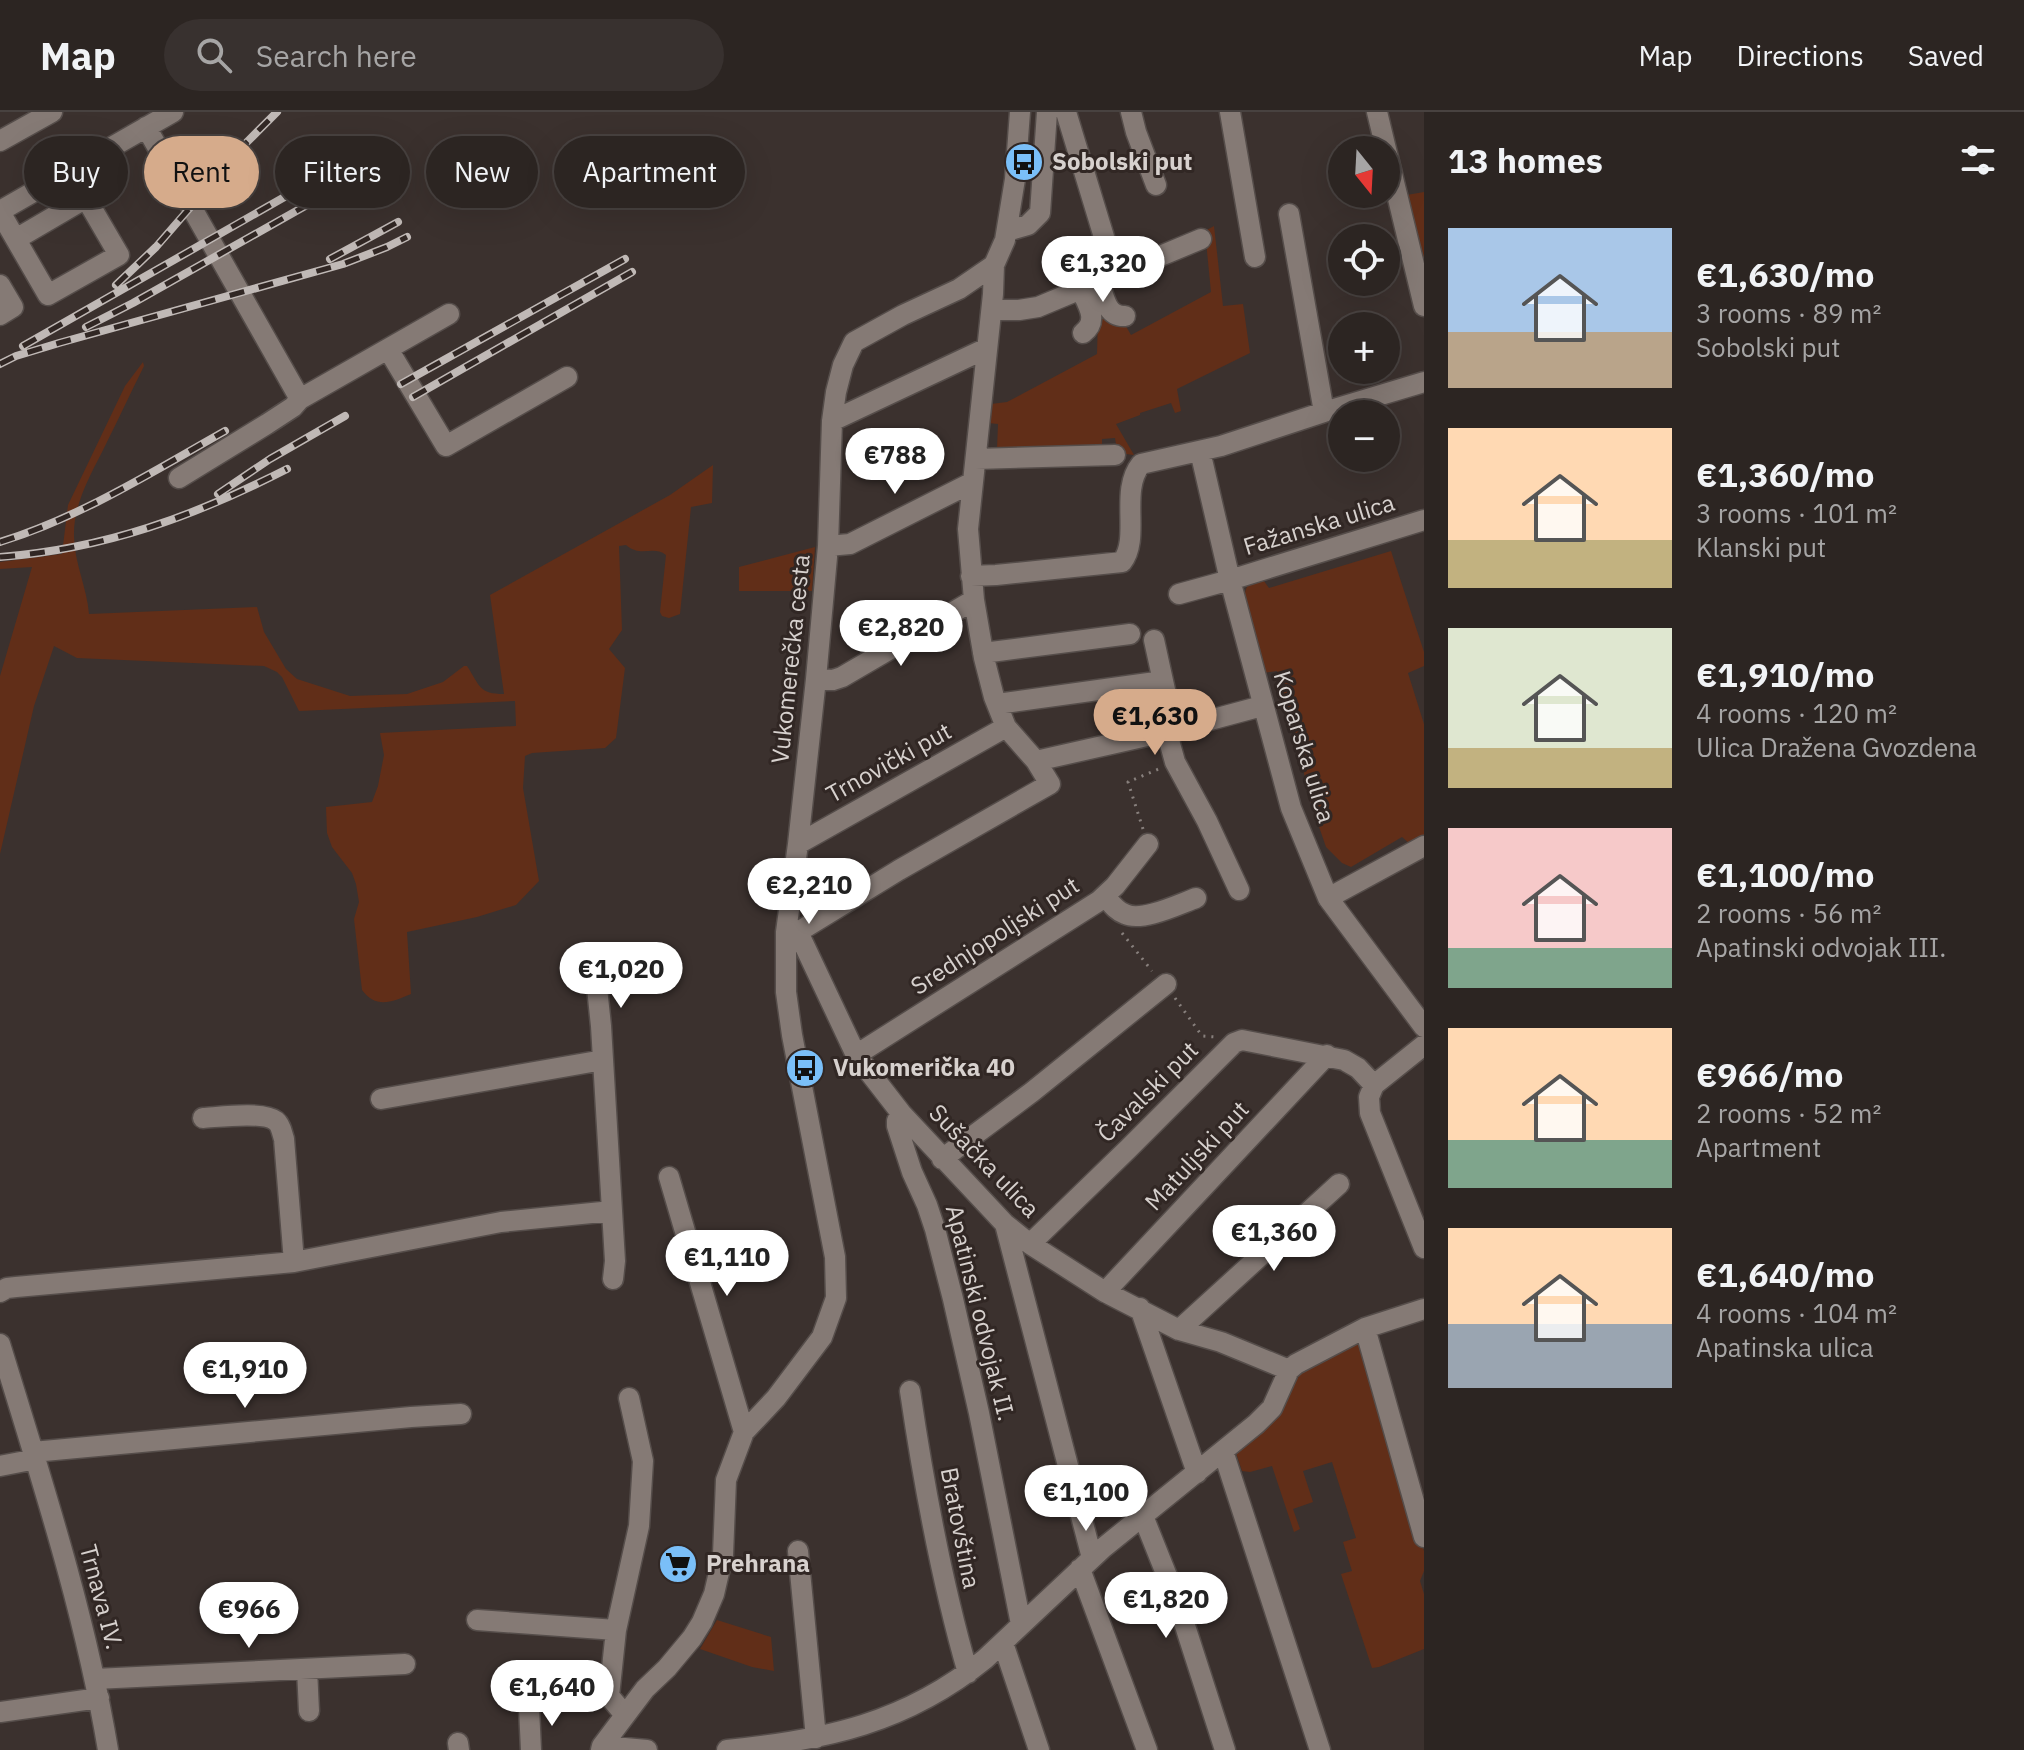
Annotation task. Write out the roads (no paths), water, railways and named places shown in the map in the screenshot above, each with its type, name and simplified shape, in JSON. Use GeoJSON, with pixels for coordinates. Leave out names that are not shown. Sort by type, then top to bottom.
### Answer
{"type":"FeatureCollection","features":[{"type":"Feature","properties":{"kind":"street"},"geometry":{"type":"LineString","coordinates":[[0,141],[52,112]]}},
{"type":"Feature","properties":{"kind":"street"},"geometry":{"type":"LineString","coordinates":[[128,137],[173,112]]}},
{"type":"Feature","properties":{"kind":"street"},"geometry":{"type":"LineString","coordinates":[[792,932],[1050,784],[1036,761],[1006,727],[997,704],[983,653],[974,600],[968,529],[992,310],[994,265],[1007,231],[1020,112]]}},
{"type":"Feature","properties":{"kind":"street"},"geometry":{"type":"LineString","coordinates":[[1007,231],[1028,225],[1040,213],[1047,112]]}},
{"type":"Feature","properties":{"kind":"street"},"geometry":{"type":"LineString","coordinates":[[1066,112],[1104,237],[1092,319],[1090,327],[1083,333]]}},
{"type":"Feature","properties":{"kind":"street"},"geometry":{"type":"LineString","coordinates":[[1131,112],[1156,185]]}},
{"type":"Feature","properties":{"kind":"street"},"geometry":{"type":"LineString","coordinates":[[1230,112],[1255,257]]}},
{"type":"Feature","properties":{"kind":"street"},"geometry":{"type":"LineString","coordinates":[[1377,112],[1424,306]]}},
{"type":"Feature","properties":{"kind":"street"},"geometry":{"type":"LineString","coordinates":[[146,127],[300,399]]}},
{"type":"Feature","properties":{"kind":"street"},"geometry":{"type":"LineString","coordinates":[[24,197],[0,211],[48,295],[119,255],[92,208]]}},
{"type":"Feature","properties":{"kind":"street"},"geometry":{"type":"LineString","coordinates":[[16,239],[69,208]]}},
{"type":"Feature","properties":{"kind":"street"},"geometry":{"type":"LineString","coordinates":[[1289,214],[1324,412]]}},
{"type":"Feature","properties":{"kind":"street"},"geometry":{"type":"LineString","coordinates":[[992,310],[1038,307],[1201,239]]}},
{"type":"Feature","properties":{"kind":"street","name":"Vukomerečka cesta"},"geometry":{"type":"LineString","coordinates":[[602,1748],[645,1689],[667,1668],[702,1622],[714,1594],[723,1555],[726,1480],[744,1432],[776,1398],[822,1337],[836,1298],[835,1257],[786,992],[828,546],[832,421],[843,365],[854,342],[959,289],[994,265]]}},
{"type":"Feature","properties":{"kind":"street"},"geometry":{"type":"LineString","coordinates":[[1096,283],[1110,311],[1118,317],[1125,316]]}},
{"type":"Feature","properties":{"kind":"street"},"geometry":{"type":"LineString","coordinates":[[0,285],[13,307],[0,315]]}},
{"type":"Feature","properties":{"kind":"street"},"geometry":{"type":"LineString","coordinates":[[179,478],[267,424],[300,399],[449,314]]}},
{"type":"Feature","properties":{"kind":"street"},"geometry":{"type":"LineString","coordinates":[[832,421],[987,348]]}},
{"type":"Feature","properties":{"kind":"street"},"geometry":{"type":"LineString","coordinates":[[388,349],[446,446],[567,377]]}},
{"type":"Feature","properties":{"kind":"street"},"geometry":{"type":"LineString","coordinates":[[971,576],[1122,562],[1127,556],[1129,540],[1133,474],[1141,464],[1221,446],[1424,382]]}},
{"type":"Feature","properties":{"kind":"street","name":"Koparska ulica"},"geometry":{"type":"LineString","coordinates":[[1200,451],[1262,706],[1291,808],[1328,898],[1424,1027]]}},
{"type":"Feature","properties":{"kind":"street"},"geometry":{"type":"LineString","coordinates":[[976,459],[1115,455]]}},
{"type":"Feature","properties":{"kind":"street"},"geometry":{"type":"LineString","coordinates":[[828,546],[850,544],[973,482]]}},
{"type":"Feature","properties":{"kind":"street","name":"Fažanska ulica"},"geometry":{"type":"LineString","coordinates":[[1179,594],[1424,520]]}},
{"type":"Feature","properties":{"kind":"street"},"geometry":{"type":"LineString","coordinates":[[816,679],[842,677],[974,600]]}},
{"type":"Feature","properties":{"kind":"street"},"geometry":{"type":"LineString","coordinates":[[983,653],[1130,634]]}},
{"type":"Feature","properties":{"kind":"street"},"geometry":{"type":"LineString","coordinates":[[1154,640],[1172,721],[1169,731],[1175,762],[1239,890]]}},
{"type":"Feature","properties":{"kind":"street"},"geometry":{"type":"LineString","coordinates":[[997,704],[1163,681]]}},
{"type":"Feature","properties":{"kind":"street"},"geometry":{"type":"LineString","coordinates":[[1036,761],[1262,706]]}},
{"type":"Feature","properties":{"kind":"street","name":"Trnovički put"},"geometry":{"type":"LineString","coordinates":[[798,844],[1006,727]]}},
{"type":"Feature","properties":{"kind":"street","name":"Srednjopoljski put"},"geometry":{"type":"LineString","coordinates":[[856,1055],[1105,896],[1148,844]]}},
{"type":"Feature","properties":{"kind":"street"},"geometry":{"type":"LineString","coordinates":[[1328,898],[1424,846]]}},
{"type":"Feature","properties":{"kind":"street"},"geometry":{"type":"LineString","coordinates":[[1105,896],[1116,909],[1136,917],[1196,898]]}},
{"type":"Feature","properties":{"kind":"street","name":"Sušačka ulica"},"geometry":{"type":"LineString","coordinates":[[792,932],[856,1055],[901,1113],[1005,1224],[1030,1244],[1105,1292],[1179,1330],[1221,1342],[1289,1370]]}},
{"type":"Feature","properties":{"kind":"street"},"geometry":{"type":"LineString","coordinates":[[593,970],[603,1060],[615,1261],[613,1279]]}},
{"type":"Feature","properties":{"kind":"street"},"geometry":{"type":"LineString","coordinates":[[942,1159],[1032,1092],[1166,984]]}},
{"type":"Feature","properties":{"kind":"street","name":"Čavalski put"},"geometry":{"type":"LineString","coordinates":[[1030,1244],[1234,1043],[1242,1040],[1327,1055]]}},
{"type":"Feature","properties":{"kind":"street"},"geometry":{"type":"LineString","coordinates":[[1424,1045],[1374,1085],[1369,1097],[1370,1113],[1424,1248]]}},
{"type":"Feature","properties":{"kind":"street"},"geometry":{"type":"LineString","coordinates":[[1327,1055],[1358,1068],[1374,1085]]}},
{"type":"Feature","properties":{"kind":"street","name":"Matuljski put"},"geometry":{"type":"LineString","coordinates":[[1105,1292],[1327,1055]]}},
{"type":"Feature","properties":{"kind":"street"},"geometry":{"type":"LineString","coordinates":[[381,1099],[603,1060]]}},
{"type":"Feature","properties":{"kind":"street","name":"Apatinski odvojak II."},"geometry":{"type":"LineString","coordinates":[[901,1113],[897,1121],[900,1136],[935,1229],[953,1299],[1021,1624]]}},
{"type":"Feature","properties":{"kind":"street"},"geometry":{"type":"LineString","coordinates":[[203,1118],[268,1118],[276,1121],[281,1128],[294,1262]]}},
{"type":"Feature","properties":{"kind":"street"},"geometry":{"type":"LineString","coordinates":[[669,1177],[744,1432]]}},
{"type":"Feature","properties":{"kind":"street"},"geometry":{"type":"LineString","coordinates":[[1179,1330],[1339,1184]]}},
{"type":"Feature","properties":{"kind":"street"},"geometry":{"type":"LineString","coordinates":[[0,1292],[16,1287],[294,1262],[501,1222],[612,1211]]}},
{"type":"Feature","properties":{"kind":"street"},"geometry":{"type":"LineString","coordinates":[[1005,1224],[1086,1564],[1147,1750]]}},
{"type":"Feature","properties":{"kind":"street"},"geometry":{"type":"LineString","coordinates":[[1140,1308],[1197,1473]]}},
{"type":"Feature","properties":{"kind":"street"},"geometry":{"type":"LineString","coordinates":[[727,1750],[816,1738],[864,1726],[935,1694],[968,1673],[1086,1564],[1272,1408],[1289,1370],[1307,1357],[1365,1328],[1424,1309]]}},
{"type":"Feature","properties":{"kind":"street"},"geometry":{"type":"LineString","coordinates":[[1365,1328],[1424,1537]]}},
{"type":"Feature","properties":{"kind":"street","name":"Trnava IV."},"geometry":{"type":"LineString","coordinates":[[0,1344],[97,1688],[108,1750]]}},
{"type":"Feature","properties":{"kind":"street","name":"Bratovština"},"geometry":{"type":"LineString","coordinates":[[910,1391],[940,1567],[968,1673]]}},
{"type":"Feature","properties":{"kind":"street"},"geometry":{"type":"LineString","coordinates":[[625,1715],[609,1696],[616,1630],[639,1526],[641,1500],[643,1461],[629,1398]]}},
{"type":"Feature","properties":{"kind":"street"},"geometry":{"type":"LineString","coordinates":[[0,1466],[34,1456],[461,1414]]}},
{"type":"Feature","properties":{"kind":"street"},"geometry":{"type":"LineString","coordinates":[[1223,1451],[1320,1750]]}},
{"type":"Feature","properties":{"kind":"street"},"geometry":{"type":"LineString","coordinates":[[1143,1516],[1177,1601],[1225,1750]]}},
{"type":"Feature","properties":{"kind":"street"},"geometry":{"type":"LineString","coordinates":[[798,1551],[816,1738]]}},
{"type":"Feature","properties":{"kind":"street"},"geometry":{"type":"LineString","coordinates":[[477,1620],[616,1630]]}},
{"type":"Feature","properties":{"kind":"street"},"geometry":{"type":"LineString","coordinates":[[1003,1643],[1039,1750]]}},
{"type":"Feature","properties":{"kind":"street"},"geometry":{"type":"LineString","coordinates":[[0,1712],[97,1688],[307,1669],[405,1664]]}},
{"type":"Feature","properties":{"kind":"street"},"geometry":{"type":"LineString","coordinates":[[307,1669],[309,1711]]}},
{"type":"Feature","properties":{"kind":"street"},"geometry":{"type":"LineString","coordinates":[[529,1708],[531,1750]]}},
{"type":"Feature","properties":{"kind":"street"},"geometry":{"type":"LineString","coordinates":[[602,1748],[647,1750]]}},
{"type":"Feature","properties":{"kind":"railway"},"geometry":{"type":"LineString","coordinates":[[116,285],[156,247],[277,112]]}},
{"type":"Feature","properties":{"kind":"railway"},"geometry":{"type":"LineString","coordinates":[[23,346],[275,202]]}},
{"type":"Feature","properties":{"kind":"railway"},"geometry":{"type":"LineString","coordinates":[[86,327],[302,208]]}},
{"type":"Feature","properties":{"kind":"railway"},"geometry":{"type":"LineString","coordinates":[[330,259],[398,222]]}},
{"type":"Feature","properties":{"kind":"railway"},"geometry":{"type":"LineString","coordinates":[[0,364],[59,343],[343,264],[407,237]]}},
{"type":"Feature","properties":{"kind":"railway"},"geometry":{"type":"LineString","coordinates":[[401,384],[625,259]]}},
{"type":"Feature","properties":{"kind":"railway"},"geometry":{"type":"LineString","coordinates":[[413,397],[632,272]]}},
{"type":"Feature","properties":{"kind":"railway"},"geometry":{"type":"LineString","coordinates":[[218,494],[270,459],[345,416]]}},
{"type":"Feature","properties":{"kind":"railway"},"geometry":{"type":"LineString","coordinates":[[0,542],[88,507],[225,431]]}},
{"type":"Feature","properties":{"kind":"railway"},"geometry":{"type":"LineString","coordinates":[[0,557],[76,546],[148,528],[218,501],[287,469]]}},
{"type":"Feature","properties":{"kind":"place","name":"Sobolski put"},"geometry":{"type":"Point","coordinates":[1024,162]}},
{"type":"Feature","properties":{"kind":"place","name":"Vukomerička 40"},"geometry":{"type":"Point","coordinates":[805,1068]}},
{"type":"Feature","properties":{"kind":"place","name":"Prehrana"},"geometry":{"type":"Point","coordinates":[678,1564]}}]}
